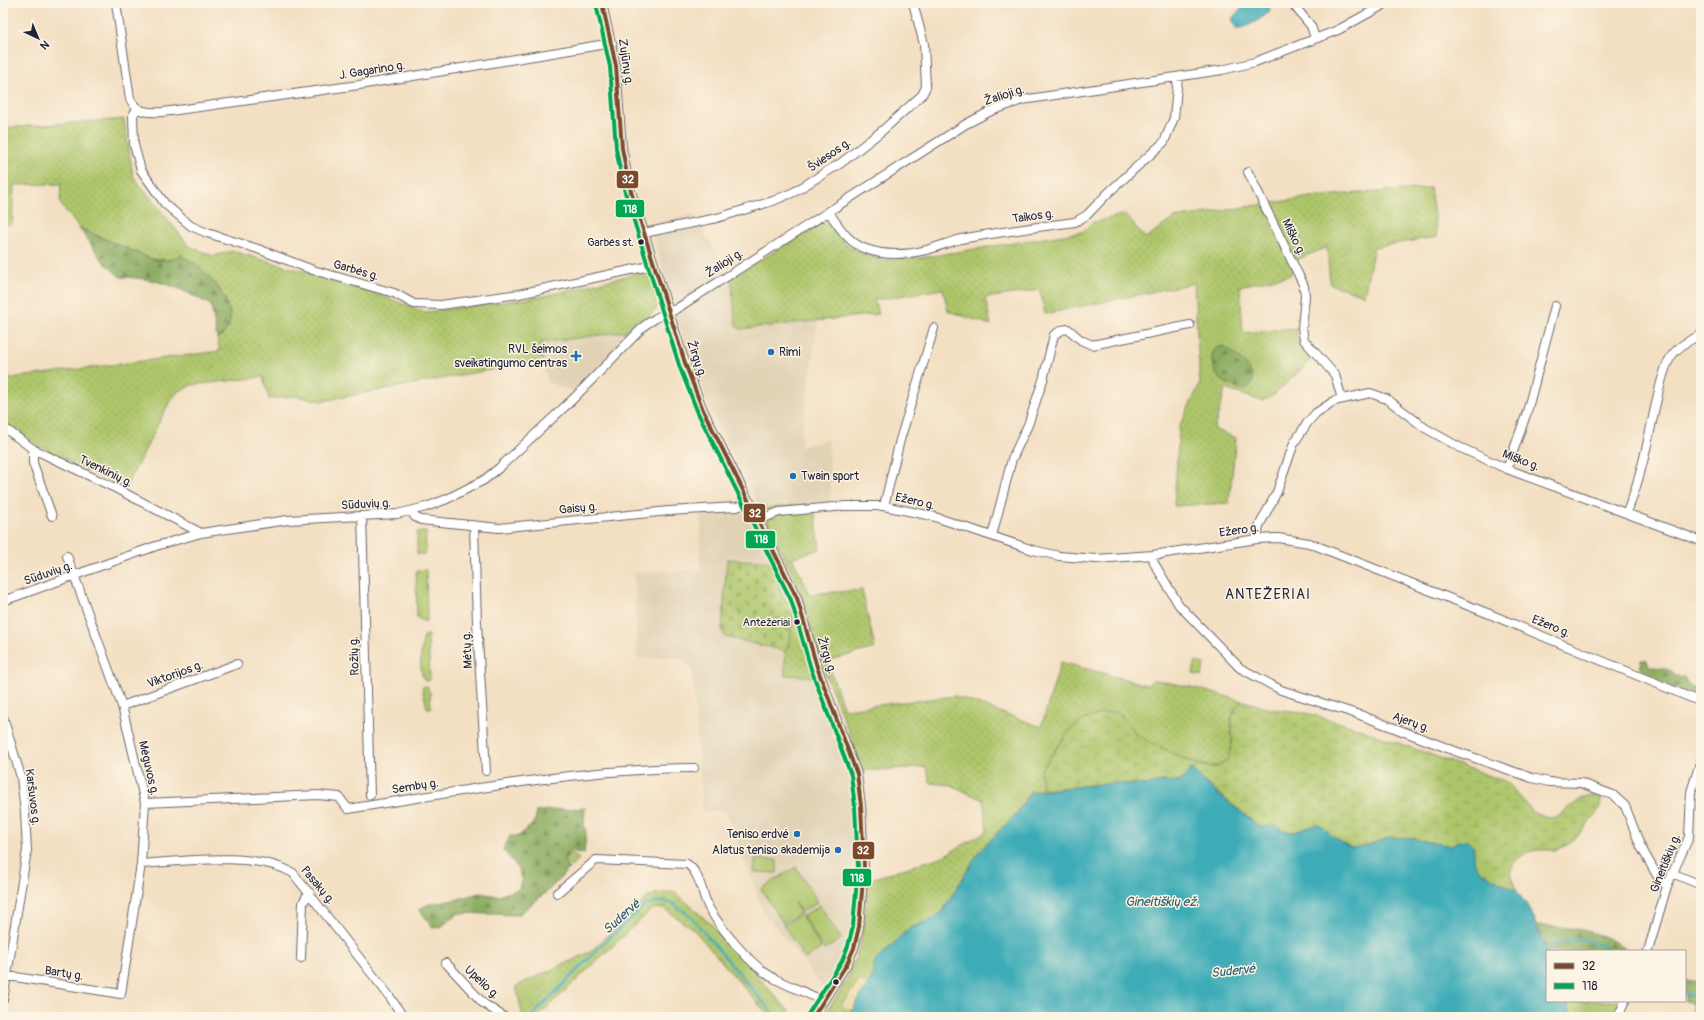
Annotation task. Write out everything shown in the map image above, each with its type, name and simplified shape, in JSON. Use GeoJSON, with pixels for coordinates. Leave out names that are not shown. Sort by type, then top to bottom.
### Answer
{"type":"FeatureCollection","features":[{"type":"Feature","properties":{"kind":"street"},"geometry":{"type":"LineString","coordinates":[[116,3],[128,89],[130,99],[136,109]]}},
{"type":"Feature","properties":{"kind":"street","name":"Zujūnų g."},"geometry":{"type":"LineString","coordinates":[[602,3],[612,43],[625,167],[632,198],[669,311]]}},
{"type":"Feature","properties":{"kind":"street","name":"Šviesos g."},"geometry":{"type":"LineString","coordinates":[[644,233],[717,218],[773,201],[794,192],[841,163],[891,123],[922,95],[926,87],[924,44],[913,3]]}},
{"type":"Feature","properties":{"kind":"street"},"geometry":{"type":"LineString","coordinates":[[1292,3],[1311,26],[1315,38]]}},
{"type":"Feature","properties":{"kind":"street","name":"Žalioji g."},"geometry":{"type":"LineString","coordinates":[[669,311],[676,309],[966,124],[991,111],[1022,100],[1228,69],[1255,62],[1360,20],[1387,3]]}},
{"type":"Feature","properties":{"kind":"street","name":"J. Gagarino g."},"geometry":{"type":"LineString","coordinates":[[136,109],[154,113],[352,86],[612,43]]}},
{"type":"Feature","properties":{"kind":"street","name":"Taikos g."},"geometry":{"type":"LineString","coordinates":[[828,211],[845,235],[856,244],[871,250],[895,254],[926,250],[958,240],[978,236],[1075,222],[1087,215],[1108,193],[1164,142],[1174,118],[1178,77]]}},
{"type":"Feature","properties":{"kind":"street","name":"Garbės g."},"geometry":{"type":"LineString","coordinates":[[136,109],[133,115],[134,146],[141,170],[165,204],[191,226],[313,270],[394,294],[414,304],[441,305],[519,294],[654,264]]}},
{"type":"Feature","properties":{"kind":"street","name":"Miško g."},"geometry":{"type":"LineString","coordinates":[[1248,172],[1304,286],[1305,296],[1302,328],[1304,340],[1335,375],[1342,399]]}},
{"type":"Feature","properties":{"kind":"street"},"geometry":{"type":"LineString","coordinates":[[1507,469],[1527,412],[1555,306]]}},
{"type":"Feature","properties":{"kind":"street","name":"Žirgų g."},"geometry":{"type":"LineString","coordinates":[[669,311],[686,366],[704,410],[797,598],[817,667],[850,754],[858,782],[864,867],[859,927],[854,948],[833,987],[813,1017]]}},
{"type":"Feature","properties":{"kind":"street","name":"Sūduvių g."},"geometry":{"type":"LineString","coordinates":[[3,601],[156,546],[201,533],[288,520],[362,516],[411,511],[433,504],[465,490],[499,468],[568,404],[645,326],[669,311]]}},
{"type":"Feature","properties":{"kind":"street"},"geometry":{"type":"LineString","coordinates":[[992,536],[1012,459],[1028,424],[1043,380],[1054,335],[1057,332],[1068,329],[1081,340],[1092,345],[1190,325]]}},
{"type":"Feature","properties":{"kind":"street"},"geometry":{"type":"LineString","coordinates":[[884,506],[900,440],[934,328]]}},
{"type":"Feature","properties":{"kind":"street"},"geometry":{"type":"LineString","coordinates":[[1627,512],[1637,488],[1661,382],[1668,361],[1675,352],[1701,335]]}},
{"type":"Feature","properties":{"kind":"street","name":"Miško g."},"geometry":{"type":"LineString","coordinates":[[1257,539],[1259,526],[1277,492],[1294,443],[1300,432],[1316,412],[1325,406],[1342,399],[1370,393],[1378,395],[1425,428],[1459,447],[1507,469],[1627,512],[1701,541]]}},
{"type":"Feature","properties":{"kind":"street","name":"Tvenkinių g."},"geometry":{"type":"LineString","coordinates":[[3,427],[34,449],[117,489],[201,533]]}},
{"type":"Feature","properties":{"kind":"street"},"geometry":{"type":"LineString","coordinates":[[34,449],[33,463],[52,516]]}},
{"type":"Feature","properties":{"kind":"street","name":"Gaisų g."},"geometry":{"type":"LineString","coordinates":[[411,511],[415,517],[421,520],[453,522],[474,526],[499,528],[669,511],[737,507],[750,502]]}},
{"type":"Feature","properties":{"kind":"street","name":"Ežero g."},"geometry":{"type":"LineString","coordinates":[[759,520],[779,512],[845,506],[884,506],[932,516],[1033,550],[1069,557],[1096,559],[1153,555],[1257,539],[1278,538],[1301,542],[1332,551],[1649,679],[1701,702]]}},
{"type":"Feature","properties":{"kind":"street","name":"Rožių g."},"geometry":{"type":"LineString","coordinates":[[362,516],[370,795]]}},
{"type":"Feature","properties":{"kind":"street","name":"Mėtų g."},"geometry":{"type":"LineString","coordinates":[[474,526],[477,623],[486,771]]}},
{"type":"Feature","properties":{"kind":"street","name":"Ajerų g."},"geometry":{"type":"LineString","coordinates":[[1153,555],[1154,563],[1179,605],[1240,668],[1281,690],[1360,715],[1532,778],[1549,782],[1581,783],[1613,795],[1625,806],[1641,847],[1659,879],[1667,886]]}},
{"type":"Feature","properties":{"kind":"street","name":"Mėguvos g."},"geometry":{"type":"LineString","coordinates":[[67,556],[122,706],[145,804],[141,864],[121,994]]}},
{"type":"Feature","properties":{"kind":"street","name":"Viktorijos g."},"geometry":{"type":"LineString","coordinates":[[122,706],[237,664]]}},
{"type":"Feature","properties":{"kind":"street","name":"Karšuvos g."},"geometry":{"type":"LineString","coordinates":[[3,716],[21,777],[25,813],[26,850],[5,976],[3,1000]]}},
{"type":"Feature","properties":{"kind":"street","name":"Gineitiškių g."},"geometry":{"type":"LineString","coordinates":[[1648,950],[1667,886],[1691,831],[1691,792],[1701,760]]}},
{"type":"Feature","properties":{"kind":"street","name":"Sembų g."},"geometry":{"type":"LineString","coordinates":[[145,804],[318,795],[339,797],[348,809],[493,786],[583,774],[694,768]]}},
{"type":"Feature","properties":{"kind":"street","name":"Pasakų g."},"geometry":{"type":"LineString","coordinates":[[141,864],[225,858],[272,865],[293,873],[390,997],[403,1017]]}},
{"type":"Feature","properties":{"kind":"street"},"geometry":{"type":"LineString","coordinates":[[557,893],[596,860],[687,864],[694,870],[710,910],[727,933],[756,964],[769,975],[823,1001]]}},
{"type":"Feature","properties":{"kind":"street"},"geometry":{"type":"LineString","coordinates":[[1672,873],[1701,886]]}},
{"type":"Feature","properties":{"kind":"street"},"geometry":{"type":"LineString","coordinates":[[300,958],[303,903],[309,892]]}},
{"type":"Feature","properties":{"kind":"street","name":"Upelio g."},"geometry":{"type":"LineString","coordinates":[[446,963],[483,1003],[504,1017]]}},
{"type":"Feature","properties":{"kind":"street","name":"Bartų g."},"geometry":{"type":"LineString","coordinates":[[5,976],[121,994]]}},
{"type":"Feature","properties":{"kind":"street"},"geometry":{"type":"LineString","coordinates":[[1618,1017],[1625,1002]]}},
{"type":"Feature","properties":{"kind":"shaded area"},"geometry":{"type":"Polygon","coordinates":[[[693,214],[731,278],[738,328],[742,329],[818,321],[800,447],[828,440],[831,502],[761,509],[711,411],[679,326],[650,225],[693,214]]]}},
{"type":"Feature","properties":{"kind":"shaded area","name":"RVL šeimos sveikatingumo centras"},"geometry":{"type":"Polygon","coordinates":[[[635,330],[573,391],[547,382],[541,343],[635,330]]]}},
{"type":"Feature","properties":{"kind":"shaded area"},"geometry":{"type":"Polygon","coordinates":[[[748,513],[773,562],[728,560],[726,637],[785,651],[785,675],[816,677],[853,775],[858,851],[857,906],[851,936],[843,958],[824,989],[764,913],[726,810],[703,811],[692,668],[679,657],[637,659],[634,572],[700,571],[701,515],[748,513]]]}},
{"type":"Feature","properties":{"kind":"green space"},"geometry":{"type":"Polygon","coordinates":[[[124,119],[133,176],[189,246],[213,256],[232,251],[345,283],[426,312],[540,297],[652,270],[660,300],[656,309],[635,330],[541,343],[543,360],[322,401],[296,396],[269,399],[263,377],[192,385],[179,391],[170,401],[125,489],[43,448],[3,423],[3,379],[220,351],[217,338],[223,335],[226,301],[217,285],[180,255],[170,260],[154,260],[79,228],[60,203],[61,184],[14,185],[12,224],[3,226],[3,128],[124,119]]]}},
{"type":"Feature","properties":{"kind":"green space"},"geometry":{"type":"Polygon","coordinates":[[[1430,188],[1437,237],[1374,247],[1364,295],[1330,284],[1327,247],[1298,259],[1290,275],[1240,286],[1243,333],[1296,328],[1298,342],[1311,360],[1274,395],[1262,401],[1225,389],[1214,429],[1236,438],[1229,503],[1174,506],[1179,427],[1200,384],[1194,283],[1045,314],[1040,290],[985,298],[991,325],[948,311],[943,289],[874,300],[879,314],[742,329],[738,328],[736,324],[731,278],[821,223],[831,224],[845,244],[863,254],[884,260],[919,258],[1082,232],[1091,223],[1125,214],[1145,238],[1174,218],[1318,196],[1430,188]]]}},
{"type":"Feature","properties":{"kind":"green space"},"geometry":{"type":"Polygon","coordinates":[[[79,228],[154,260],[170,260],[180,255],[194,263],[215,284],[227,303],[230,313],[230,323],[226,331],[217,338],[211,305],[178,288],[146,279],[120,277],[102,260],[79,228]]]}},
{"type":"Feature","properties":{"kind":"green space"},"geometry":{"type":"Polygon","coordinates":[[[1222,346],[1241,360],[1251,373],[1253,380],[1250,385],[1243,390],[1230,385],[1216,374],[1212,362],[1212,354],[1216,348],[1222,346]]]}},
{"type":"Feature","properties":{"kind":"green space"},"geometry":{"type":"Polygon","coordinates":[[[814,504],[820,549],[792,558],[810,594],[862,590],[875,648],[827,661],[844,709],[955,696],[1041,727],[1061,662],[1147,685],[1153,680],[1191,687],[1243,701],[1236,707],[1232,715],[1232,740],[1230,753],[1227,761],[1221,765],[1206,766],[1198,764],[1153,746],[1142,740],[1128,724],[1070,730],[1041,770],[1042,790],[1036,791],[1026,797],[1017,813],[979,852],[943,910],[933,919],[910,928],[875,961],[872,978],[852,1010],[850,1017],[822,1017],[846,981],[856,957],[862,932],[868,880],[944,856],[987,831],[983,800],[951,785],[930,783],[926,767],[860,771],[849,733],[821,663],[800,590],[761,509],[814,504]]]}},
{"type":"Feature","properties":{"kind":"green space"},"geometry":{"type":"Polygon","coordinates":[[[417,532],[426,532],[425,554],[417,554],[417,532]]]}},
{"type":"Feature","properties":{"kind":"green space"},"geometry":{"type":"Polygon","coordinates":[[[727,559],[773,562],[784,598],[793,604],[790,646],[785,651],[725,637],[722,630],[727,559]]]}},
{"type":"Feature","properties":{"kind":"green space"},"geometry":{"type":"Polygon","coordinates":[[[426,570],[427,621],[422,621],[417,617],[416,571],[426,570]]]}},
{"type":"Feature","properties":{"kind":"green space"},"geometry":{"type":"Polygon","coordinates":[[[793,604],[816,677],[785,675],[785,651],[790,646],[793,604]]]}},
{"type":"Feature","properties":{"kind":"green space"},"geometry":{"type":"Polygon","coordinates":[[[424,635],[428,635],[430,680],[425,681],[421,671],[421,652],[424,635]]]}},
{"type":"Feature","properties":{"kind":"green space"},"geometry":{"type":"Polygon","coordinates":[[[1641,660],[1647,660],[1649,666],[1670,670],[1675,675],[1684,677],[1691,688],[1701,688],[1701,697],[1692,692],[1686,693],[1640,673],[1639,670],[1641,660]]]}},
{"type":"Feature","properties":{"kind":"green space"},"geometry":{"type":"Polygon","coordinates":[[[1195,662],[1204,664],[1202,676],[1193,674],[1195,662]]]}},
{"type":"Feature","properties":{"kind":"green space"},"geometry":{"type":"Polygon","coordinates":[[[427,686],[430,693],[431,708],[427,708],[422,687],[427,686]]]}},
{"type":"Feature","properties":{"kind":"green space"},"geometry":{"type":"Polygon","coordinates":[[[1243,701],[1272,709],[1303,712],[1354,727],[1507,782],[1533,812],[1547,818],[1557,817],[1581,799],[1590,796],[1597,796],[1601,799],[1600,806],[1593,818],[1569,844],[1555,850],[1528,852],[1516,861],[1511,873],[1512,880],[1517,891],[1481,872],[1475,865],[1473,846],[1460,841],[1451,846],[1408,838],[1378,841],[1366,846],[1351,848],[1333,837],[1323,827],[1317,825],[1294,832],[1285,831],[1276,826],[1260,827],[1201,779],[1187,776],[1178,782],[1161,781],[1146,785],[1111,783],[1042,790],[1041,770],[1070,730],[1083,720],[1102,713],[1115,712],[1121,715],[1137,736],[1195,764],[1213,768],[1221,765],[1228,758],[1232,745],[1232,717],[1236,707],[1243,701]]]}},
{"type":"Feature","properties":{"kind":"green space"},"geometry":{"type":"Polygon","coordinates":[[[585,808],[584,825],[586,833],[584,854],[572,851],[563,860],[569,869],[548,891],[518,915],[459,913],[441,927],[433,928],[419,909],[430,904],[455,900],[479,893],[498,896],[519,889],[519,872],[514,863],[503,850],[510,836],[519,836],[535,822],[536,811],[585,808]]]}},
{"type":"Feature","properties":{"kind":"green space"},"geometry":{"type":"Polygon","coordinates":[[[573,853],[579,859],[571,867],[564,860],[573,853]]]}},
{"type":"Feature","properties":{"kind":"green space"},"geometry":{"type":"Polygon","coordinates":[[[755,859],[777,860],[777,873],[754,872],[755,859]]]}},
{"type":"Feature","properties":{"kind":"green space"},"geometry":{"type":"Polygon","coordinates":[[[796,867],[818,902],[801,912],[794,902],[800,913],[783,923],[761,889],[796,867]]]}},
{"type":"Feature","properties":{"kind":"green space"},"geometry":{"type":"Polygon","coordinates":[[[676,893],[713,926],[794,1017],[770,1017],[694,930],[663,908],[652,909],[537,1017],[523,1017],[516,986],[590,952],[648,897],[655,894],[676,893]]]}},
{"type":"Feature","properties":{"kind":"green space"},"geometry":{"type":"Polygon","coordinates":[[[820,905],[841,939],[824,950],[803,916],[820,905]]]}},
{"type":"Feature","properties":{"kind":"green space"},"geometry":{"type":"Polygon","coordinates":[[[801,914],[821,948],[805,959],[783,925],[801,914]]]}},
{"type":"Feature","properties":{"kind":"green space"},"geometry":{"type":"Polygon","coordinates":[[[1538,926],[1563,927],[1586,931],[1608,938],[1628,950],[1546,950],[1546,952],[1538,926]]]}},
{"type":"Feature","properties":{"kind":"green space"},"geometry":{"type":"Polygon","coordinates":[[[1686,980],[1701,982],[1701,1006],[1686,1001],[1686,980]]]}},
{"type":"Feature","properties":{"kind":"green space"},"geometry":{"type":"Polygon","coordinates":[[[1567,1002],[1621,1002],[1616,1017],[1571,1017],[1567,1002]]]}},
{"type":"Feature","properties":{"kind":"green space"},"geometry":{"type":"Polygon","coordinates":[[[1692,1003],[1701,1006],[1701,1017],[1692,1017],[1692,1003]]]}},
{"type":"Feature","properties":{"kind":"sand"},"geometry":{"type":"Polygon","coordinates":[[[859,981],[869,984],[852,1010],[846,1009],[841,1005],[859,981]]]}},
{"type":"Feature","properties":{"kind":"water"},"geometry":{"type":"Polygon","coordinates":[[[1251,3],[1267,3],[1270,9],[1269,13],[1244,27],[1236,28],[1232,19],[1240,9],[1251,3]]]}},
{"type":"Feature","properties":{"kind":"water","name":"Gineitiškių ež."},"geometry":{"type":"Polygon","coordinates":[[[1190,769],[1193,769],[1209,787],[1260,827],[1276,826],[1285,831],[1294,832],[1317,825],[1323,827],[1333,837],[1351,848],[1366,846],[1390,837],[1408,838],[1451,846],[1460,841],[1467,840],[1473,846],[1475,865],[1481,872],[1517,891],[1531,911],[1546,952],[1546,1002],[1567,1002],[1571,1017],[850,1017],[856,1003],[872,978],[875,961],[910,928],[933,919],[943,910],[979,852],[1017,813],[1030,792],[1111,783],[1146,785],[1161,781],[1178,782],[1185,778],[1190,769]]]}},
{"type":"Feature","properties":{"kind":"waterway","name":"Sudervė"},"geometry":{"type":"LineString","coordinates":[[531,1017],[598,949],[645,905],[664,901],[674,904],[691,917],[776,1017]]}},
{"type":"Feature","properties":{"kind":"waterway","name":"Sudervė"},"geometry":{"type":"LineString","coordinates":[[1542,949],[1574,939],[1599,944],[1608,950]]}},
{"type":"Feature","properties":{"kind":"waterway","name":"Sudervė"},"geometry":{"type":"LineString","coordinates":[[1686,993],[1701,997]]}},
{"type":"Feature","properties":{"kind":"transit line","name":"32"},"geometry":{"type":"LineString","coordinates":[[602,3],[616,66],[622,148],[629,185],[686,366],[703,410],[797,598],[817,667],[857,774],[861,806],[864,867],[859,927],[854,948],[847,964],[813,1017]]}},
{"type":"Feature","properties":{"kind":"transit line","name":"118"},"geometry":{"type":"LineString","coordinates":[[596,4],[610,67],[616,148],[623,186],[680,368],[698,413],[791,600],[811,669],[851,775],[855,807],[858,867],[853,926],[848,946],[842,961],[808,1014]]}},
{"type":"Feature","properties":{"kind":"place","name":"Garbės st."},"geometry":{"type":"Point","coordinates":[641,242]}},
{"type":"Feature","properties":{"kind":"place","name":"Rimi"},"geometry":{"type":"Point","coordinates":[771,352]}},
{"type":"Feature","properties":{"kind":"place","name":"RVL šeimos sveikatingumo centras"},"geometry":{"type":"Point","coordinates":[576,356]}},
{"type":"Feature","properties":{"kind":"place","name":"Twain sport"},"geometry":{"type":"Point","coordinates":[793,476]}},
{"type":"Feature","properties":{"kind":"place","name":"Antežeriai"},"geometry":{"type":"Point","coordinates":[797,622]}},
{"type":"Feature","properties":{"kind":"place","name":"Teniso erdvė"},"geometry":{"type":"Point","coordinates":[797,834]}},
{"type":"Feature","properties":{"kind":"place","name":"Alatus teniso akademija"},"geometry":{"type":"Point","coordinates":[838,850]}},
{"type":"Feature","properties":{"kind":"district","name":"ANTEŽERIAI"},"geometry":{"type":"Point","coordinates":[1268,594]}}]}
